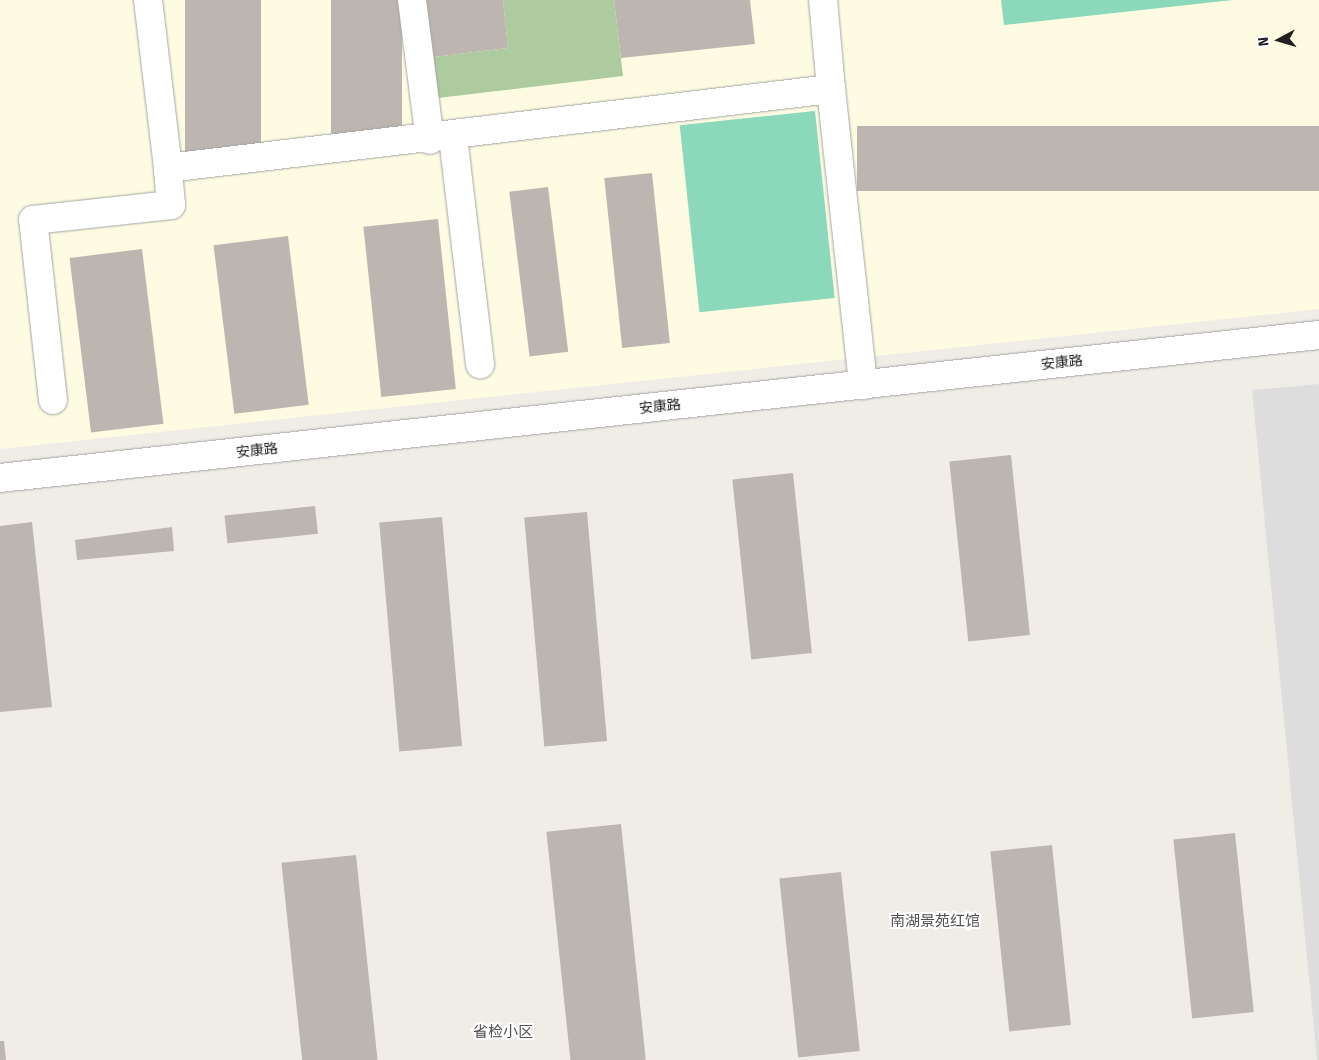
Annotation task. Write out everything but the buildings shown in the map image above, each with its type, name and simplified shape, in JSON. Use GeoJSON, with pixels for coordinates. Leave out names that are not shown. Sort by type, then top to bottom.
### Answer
{"type":"FeatureCollection","features":[{"type":"Feature","properties":{"kind":"street"},"geometry":{"type":"LineString","coordinates":[[53,400],[33,220],[171,205],[148,0]]}},
{"type":"Feature","properties":{"kind":"street"},"geometry":{"type":"LineString","coordinates":[[412,0],[441,139],[480,364]]}},
{"type":"Feature","properties":{"kind":"street"},"geometry":{"type":"LineString","coordinates":[[823,0],[863,385]]}},
{"type":"Feature","properties":{"kind":"street"},"geometry":{"type":"LineString","coordinates":[[168,168],[441,139],[831,89]]}},
{"type":"Feature","properties":{"kind":"street","name":"安康路"},"geometry":{"type":"LineString","coordinates":[[0,478],[1319,335]]}},
{"type":"Feature","properties":{"kind":"shaded area"},"geometry":{"type":"Polygon","coordinates":[[[0,0],[1319,0],[1319,309],[0,449],[0,0]]]}},
{"type":"Feature","properties":{"kind":"shaded area"},"geometry":{"type":"Polygon","coordinates":[[[1319,384],[1319,1060],[1317,1060],[1252,390],[1319,384]]]}},
{"type":"Feature","properties":{"kind":"green space"},"geometry":{"type":"Polygon","coordinates":[[[503,0],[614,0],[623,76],[438,98],[433,57],[508,48],[503,0]]]}},
{"type":"Feature","properties":{"kind":"green space"},"geometry":{"type":"Polygon","coordinates":[[[1001,0],[1233,0],[1004,25],[1001,0]]]}},
{"type":"Feature","properties":{"kind":"green space"},"geometry":{"type":"Polygon","coordinates":[[[815,111],[835,298],[699,312],[680,125],[815,111]]]}},
{"type":"Feature","properties":{"kind":"district","name":"南湖景苑红馆"},"geometry":{"type":"Point","coordinates":[935,922]}},
{"type":"Feature","properties":{"kind":"district","name":"省检小区"},"geometry":{"type":"Point","coordinates":[503,1033]}}]}
